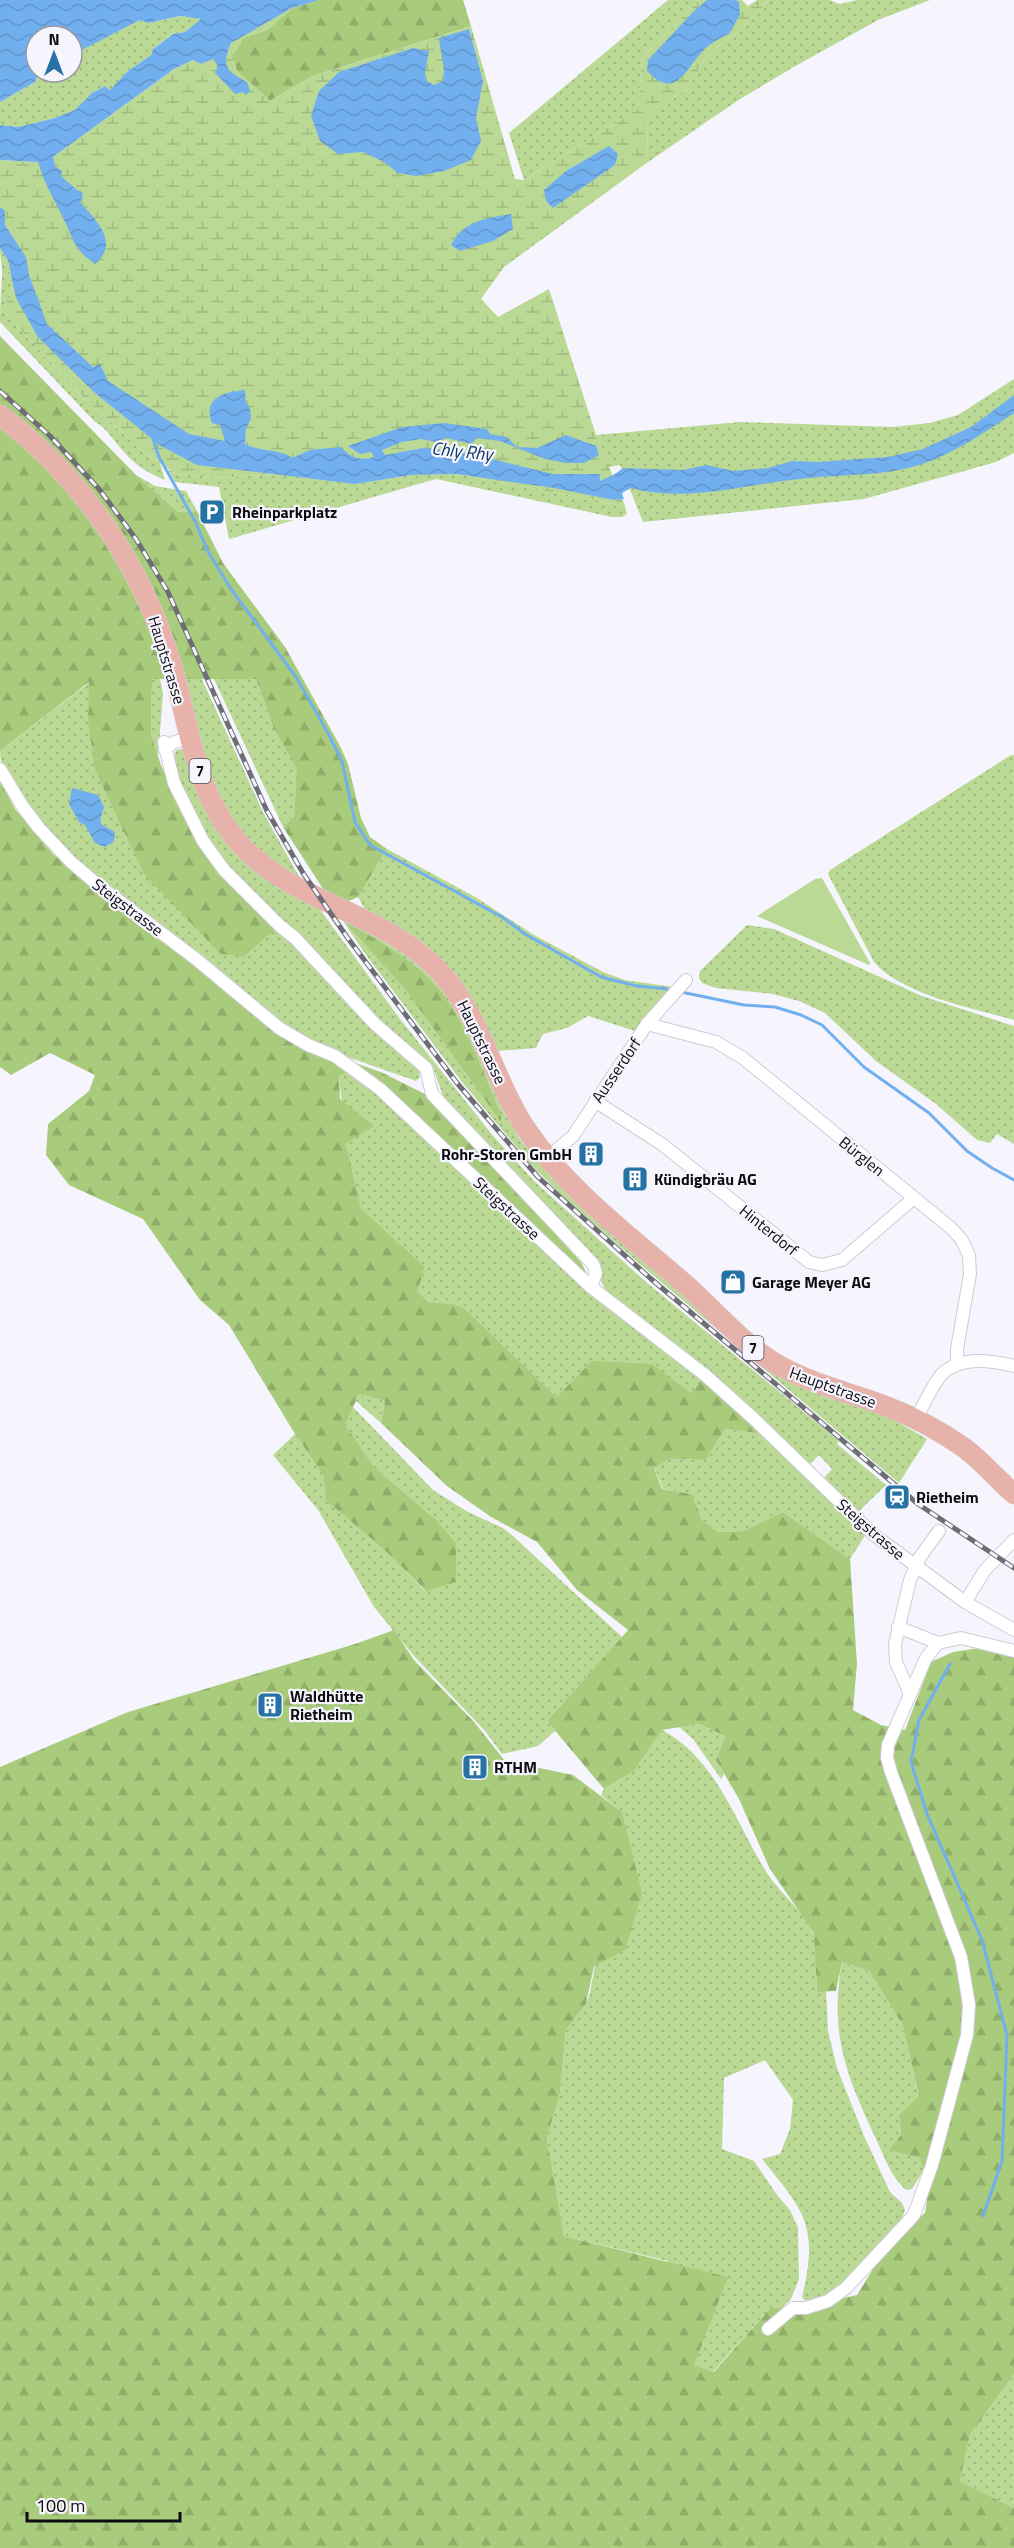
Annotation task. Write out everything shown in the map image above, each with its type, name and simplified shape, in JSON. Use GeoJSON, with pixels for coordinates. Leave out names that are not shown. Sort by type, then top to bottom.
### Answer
{"type":"FeatureCollection","features":[{"type":"Feature","properties":{"kind":"main road","name":"Hauptstrasse"},"geometry":{"type":"LineString","coordinates":[[0,415],[27,435],[81,492],[119,544],[146,595],[172,665],[195,758],[214,807],[238,842],[265,869],[294,887],[395,935],[419,951],[463,999],[522,1124],[546,1159],[616,1226],[695,1293],[755,1350],[794,1375],[870,1400],[915,1420],[965,1449],[1014,1494]]}},
{"type":"Feature","properties":{"kind":"street"},"geometry":{"type":"LineString","coordinates":[[190,738],[165,746],[174,783],[203,841],[224,870],[295,938],[375,1024],[426,1068],[432,1095],[593,1264],[596,1273],[591,1287]]}},
{"type":"Feature","properties":{"kind":"street","name":"Steigstrasse"},"geometry":{"type":"LineString","coordinates":[[0,769],[28,814],[71,862],[98,885],[196,959],[279,1028],[308,1045],[335,1056],[380,1089],[591,1287],[705,1375],[754,1419],[874,1535],[965,1602],[1014,1630]]}},
{"type":"Feature","properties":{"kind":"street","name":"Ausserdorf"},"geometry":{"type":"LineString","coordinates":[[546,1159],[573,1136],[647,1024],[686,980]]}},
{"type":"Feature","properties":{"kind":"street","name":"Bürglen"},"geometry":{"type":"LineString","coordinates":[[647,1024],[716,1042],[744,1058],[951,1228],[962,1240],[969,1256],[970,1274],[957,1349],[957,1363]]}},
{"type":"Feature","properties":{"kind":"street","name":"Hinterdorf"},"geometry":{"type":"LineString","coordinates":[[595,1101],[663,1145],[809,1262],[822,1265],[842,1260],[914,1198]]}},
{"type":"Feature","properties":{"kind":"street"},"geometry":{"type":"LineString","coordinates":[[915,1420],[942,1374],[957,1363],[988,1360],[1014,1366]]}},
{"type":"Feature","properties":{"kind":"street"},"geometry":{"type":"LineString","coordinates":[[910,1694],[894,1654],[898,1627],[907,1590],[916,1567],[939,1531]]}},
{"type":"Feature","properties":{"kind":"street"},"geometry":{"type":"LineString","coordinates":[[965,1602],[985,1570],[1014,1540]]}},
{"type":"Feature","properties":{"kind":"street"},"geometry":{"type":"LineString","coordinates":[[898,1627],[938,1643],[961,1638],[1014,1651]]}},
{"type":"Feature","properties":{"kind":"street"},"geometry":{"type":"LineString","coordinates":[[768,2329],[793,2308],[806,2308],[828,2301],[846,2288],[914,2215],[932,2165],[967,2035],[969,2005],[961,1957],[887,1758],[888,1745],[910,1694],[926,1658],[938,1643]]}},
{"type":"Feature","properties":{"kind":"green space"},"geometry":{"type":"Polygon","coordinates":[[[319,0],[463,0],[471,26],[313,76],[270,101],[237,71],[232,56],[244,37],[267,30],[292,8],[319,0]]]}},
{"type":"Feature","properties":{"kind":"green space"},"geometry":{"type":"Polygon","coordinates":[[[668,0],[699,0],[642,59],[638,109],[524,180],[509,133],[668,0]]]}},
{"type":"Feature","properties":{"kind":"green space"},"geometry":{"type":"Polygon","coordinates":[[[699,0],[742,0],[748,6],[757,0],[769,0],[703,63],[686,90],[647,114],[648,162],[504,267],[481,299],[498,317],[549,289],[596,435],[625,506],[456,474],[411,475],[355,484],[275,474],[225,478],[176,474],[141,450],[85,399],[2,310],[12,292],[8,260],[0,248],[0,160],[38,162],[53,157],[174,69],[193,60],[201,64],[227,51],[231,43],[241,36],[292,8],[267,30],[244,37],[232,56],[237,71],[270,101],[313,76],[471,26],[515,179],[524,180],[638,109],[642,59],[699,0]]]}},
{"type":"Feature","properties":{"kind":"green space"},"geometry":{"type":"Polygon","coordinates":[[[769,0],[829,0],[840,4],[857,0],[930,0],[878,20],[792,68],[737,101],[648,162],[647,114],[686,90],[703,63],[769,0]]]}},
{"type":"Feature","properties":{"kind":"green space"},"geometry":{"type":"Polygon","coordinates":[[[180,16],[202,19],[185,32],[172,34],[153,49],[151,55],[128,71],[110,91],[105,86],[92,93],[75,111],[18,127],[0,125],[0,102],[32,84],[84,84],[84,48],[140,20],[148,23],[180,16]]]}},
{"type":"Feature","properties":{"kind":"green space"},"geometry":{"type":"Polygon","coordinates":[[[0,248],[8,260],[12,292],[2,310],[85,399],[141,450],[160,463],[165,480],[129,458],[107,432],[0,322],[2,274],[0,248]]]}},
{"type":"Feature","properties":{"kind":"green space"},"geometry":{"type":"Polygon","coordinates":[[[0,336],[136,475],[178,512],[197,511],[223,563],[285,647],[340,746],[348,764],[361,818],[370,837],[387,849],[358,897],[342,904],[325,892],[283,827],[294,816],[297,769],[274,729],[256,679],[152,679],[151,735],[182,814],[199,843],[277,928],[244,957],[221,954],[144,874],[95,770],[88,721],[89,682],[0,751],[0,336]]]}},
{"type":"Feature","properties":{"kind":"green space"},"geometry":{"type":"Polygon","coordinates":[[[1014,379],[1014,453],[996,462],[864,499],[643,522],[620,465],[609,467],[596,435],[740,422],[893,427],[930,423],[958,415],[1014,379]]]}},
{"type":"Feature","properties":{"kind":"green space"},"geometry":{"type":"Polygon","coordinates":[[[168,469],[176,474],[225,478],[275,474],[355,484],[411,475],[456,474],[625,506],[627,514],[622,517],[612,517],[436,479],[229,539],[219,487],[175,482],[168,469]]]}},
{"type":"Feature","properties":{"kind":"green space"},"geometry":{"type":"Polygon","coordinates":[[[136,475],[155,486],[186,491],[197,511],[178,512],[136,475]]]}},
{"type":"Feature","properties":{"kind":"green space"},"geometry":{"type":"Polygon","coordinates":[[[97,493],[163,595],[263,812],[302,882],[244,840],[219,800],[97,493]]]}},
{"type":"Feature","properties":{"kind":"green space"},"geometry":{"type":"Polygon","coordinates":[[[152,679],[160,679],[163,693],[158,757],[151,735],[152,679]]]}},
{"type":"Feature","properties":{"kind":"green space"},"geometry":{"type":"Polygon","coordinates":[[[214,679],[256,679],[274,729],[298,769],[294,816],[283,827],[214,679]]]}},
{"type":"Feature","properties":{"kind":"green space"},"geometry":{"type":"Polygon","coordinates":[[[90,682],[88,721],[244,957],[277,928],[419,1069],[420,1077],[416,1081],[328,1049],[268,1018],[119,898],[52,837],[25,806],[7,777],[0,751],[90,682]]]}},
{"type":"Feature","properties":{"kind":"green space"},"geometry":{"type":"Polygon","coordinates":[[[182,749],[187,753],[207,808],[316,904],[400,1019],[494,1137],[535,1182],[646,1282],[839,1441],[837,1444],[886,1485],[857,1513],[822,1480],[832,1469],[819,1455],[808,1466],[609,1297],[598,1275],[450,1107],[443,1096],[433,1067],[380,1023],[227,868],[200,828],[183,794],[174,762],[176,750],[182,749]]]}},
{"type":"Feature","properties":{"kind":"green space"},"geometry":{"type":"Polygon","coordinates":[[[1014,755],[1014,1020],[920,992],[887,973],[874,962],[828,874],[830,870],[1014,755]]]}},
{"type":"Feature","properties":{"kind":"green space"},"geometry":{"type":"Polygon","coordinates":[[[0,779],[15,809],[54,855],[142,928],[188,960],[278,1034],[308,1051],[333,1061],[358,1064],[381,1072],[427,1095],[581,1262],[590,1280],[357,1069],[339,1076],[340,1099],[374,1126],[346,1143],[361,1209],[425,1267],[417,1292],[429,1302],[454,1304],[465,1309],[557,1397],[592,1361],[652,1364],[691,1393],[702,1380],[763,1434],[725,1429],[706,1460],[669,1459],[654,1468],[662,1489],[692,1494],[702,1520],[718,1532],[743,1531],[783,1512],[850,1559],[857,1664],[853,1710],[881,1725],[905,1730],[931,1662],[953,1652],[986,1647],[1014,1654],[1014,2374],[970,2435],[960,2481],[1014,2508],[1014,2548],[0,2548],[0,1767],[128,1712],[355,1644],[394,1630],[414,1660],[475,1723],[505,1761],[573,1775],[622,1812],[642,1893],[625,1950],[594,1966],[586,2004],[566,2030],[560,2093],[547,2138],[564,2236],[728,2277],[694,2365],[714,2372],[771,2307],[794,2309],[857,2295],[891,2240],[925,2213],[931,2172],[924,2170],[920,2158],[889,2150],[901,2135],[899,2115],[919,2096],[902,2024],[869,1971],[842,1962],[836,1991],[817,1992],[814,1933],[770,1869],[739,1799],[716,1760],[725,1736],[699,1724],[662,1730],[634,1771],[604,1789],[547,1721],[628,1630],[577,1590],[537,1542],[491,1517],[447,1486],[381,1423],[385,1401],[359,1394],[345,1425],[374,1467],[433,1517],[456,1543],[456,1582],[426,1591],[386,1551],[326,1500],[324,1476],[295,1434],[229,1325],[200,1300],[143,1219],[69,1185],[46,1155],[48,1124],[89,1091],[95,1075],[50,1053],[11,1075],[0,1067],[0,779]]]}},
{"type":"Feature","properties":{"kind":"green space"},"geometry":{"type":"Polygon","coordinates":[[[387,849],[477,898],[534,935],[603,972],[625,980],[673,987],[635,1031],[588,1016],[567,1028],[543,1034],[536,1048],[499,1051],[467,996],[368,915],[358,897],[387,849]]]}},
{"type":"Feature","properties":{"kind":"green space"},"geometry":{"type":"Polygon","coordinates":[[[822,878],[870,963],[869,965],[757,916],[815,879],[822,878]]]}},
{"type":"Feature","properties":{"kind":"green space"},"geometry":{"type":"Polygon","coordinates":[[[339,915],[390,940],[440,981],[482,1054],[504,1111],[519,1138],[570,1197],[766,1366],[896,1421],[927,1439],[899,1483],[648,1271],[535,1169],[462,1082],[366,955],[339,915]]]}},
{"type":"Feature","properties":{"kind":"green space"},"geometry":{"type":"Polygon","coordinates":[[[345,922],[403,957],[433,983],[444,996],[472,1046],[501,1115],[501,1122],[406,990],[345,922]]]}},
{"type":"Feature","properties":{"kind":"green space"},"geometry":{"type":"Polygon","coordinates":[[[747,925],[774,929],[922,996],[1014,1026],[1014,1144],[997,1134],[990,1143],[977,1140],[936,1104],[876,1061],[825,1013],[799,1001],[773,994],[716,988],[702,983],[699,978],[700,971],[747,925]]]}},
{"type":"Feature","properties":{"kind":"green space"},"geometry":{"type":"Polygon","coordinates":[[[357,1069],[601,1302],[702,1380],[691,1394],[652,1364],[557,1397],[465,1309],[454,1304],[429,1302],[416,1292],[425,1267],[361,1210],[346,1143],[339,1076],[357,1069]]]}},
{"type":"Feature","properties":{"kind":"green space"},"geometry":{"type":"Polygon","coordinates":[[[359,1394],[385,1401],[381,1423],[356,1401],[359,1394]]]}},
{"type":"Feature","properties":{"kind":"green space"},"geometry":{"type":"Polygon","coordinates":[[[353,1407],[433,1490],[468,1512],[503,1528],[622,1637],[547,1721],[555,1731],[538,1746],[502,1754],[485,1731],[414,1656],[374,1607],[318,1510],[273,1455],[295,1434],[357,1516],[425,1591],[433,1517],[374,1467],[344,1425],[353,1407]]]}},
{"type":"Feature","properties":{"kind":"green space"},"geometry":{"type":"Polygon","coordinates":[[[725,1429],[763,1434],[866,1534],[850,1559],[783,1512],[743,1531],[718,1532],[702,1520],[692,1494],[663,1489],[654,1467],[669,1459],[706,1460],[725,1429]]]}},
{"type":"Feature","properties":{"kind":"green space"},"geometry":{"type":"Polygon","coordinates":[[[699,1724],[725,1736],[716,1760],[724,1774],[721,1779],[693,1739],[679,1727],[699,1724]]]}},
{"type":"Feature","properties":{"kind":"green space"},"geometry":{"type":"Polygon","coordinates":[[[662,1730],[681,1742],[711,1775],[724,1794],[767,1873],[803,1916],[813,1932],[817,1991],[826,1991],[828,2031],[837,2068],[864,2136],[890,2192],[902,2203],[905,2210],[900,2222],[886,2242],[832,2294],[818,2300],[804,2300],[802,2297],[809,2253],[804,2221],[789,2193],[762,2159],[780,2154],[790,2129],[793,2100],[765,2060],[724,2078],[722,2149],[754,2161],[790,2210],[798,2228],[799,2279],[791,2299],[782,2308],[771,2307],[713,2372],[694,2365],[668,2261],[564,2236],[547,2138],[560,2093],[566,2030],[586,2004],[590,1993],[622,1812],[601,1795],[604,1789],[634,1771],[662,1730]]]}},
{"type":"Feature","properties":{"kind":"green space"},"geometry":{"type":"Polygon","coordinates":[[[842,1962],[869,1971],[902,2024],[919,2097],[899,2115],[901,2135],[890,2150],[921,2158],[924,2170],[912,2189],[906,2190],[888,2166],[849,2074],[839,2032],[838,1987],[842,1962]]]}},
{"type":"Feature","properties":{"kind":"green space"},"geometry":{"type":"Polygon","coordinates":[[[1014,2374],[1014,2508],[960,2481],[970,2435],[1014,2374]]]}},
{"type":"Feature","properties":{"kind":"water"},"geometry":{"type":"Polygon","coordinates":[[[0,0],[319,0],[292,8],[231,43],[226,57],[227,67],[247,82],[250,91],[246,95],[243,92],[235,94],[215,73],[218,66],[213,59],[201,64],[193,60],[174,69],[53,157],[55,166],[62,171],[61,176],[82,192],[83,198],[80,202],[103,232],[106,248],[95,264],[83,255],[75,244],[38,162],[0,160],[0,125],[18,127],[55,118],[75,110],[92,93],[105,86],[110,90],[128,71],[151,55],[153,49],[173,34],[185,32],[201,19],[180,16],[148,23],[140,20],[84,49],[84,24],[24,24],[24,84],[32,84],[0,102],[0,0]]]}},
{"type":"Feature","properties":{"kind":"water"},"geometry":{"type":"Polygon","coordinates":[[[707,0],[736,0],[739,2],[740,15],[729,34],[707,47],[678,80],[665,83],[657,79],[647,71],[648,60],[707,0]]]}},
{"type":"Feature","properties":{"kind":"water"},"geometry":{"type":"Polygon","coordinates":[[[469,29],[483,81],[476,118],[481,141],[471,160],[444,171],[416,176],[398,173],[384,162],[363,152],[338,154],[320,141],[311,116],[319,91],[339,72],[413,48],[429,51],[425,73],[427,81],[434,85],[443,81],[444,76],[439,38],[469,29]]]}},
{"type":"Feature","properties":{"kind":"water"},"geometry":{"type":"Polygon","coordinates":[[[609,146],[618,154],[615,165],[553,208],[546,201],[544,190],[566,171],[609,146]]]}},
{"type":"Feature","properties":{"kind":"water","name":"Chly Rhy"},"geometry":{"type":"Polygon","coordinates":[[[0,207],[5,211],[5,225],[26,257],[29,275],[47,324],[93,367],[100,364],[108,381],[189,434],[225,441],[220,425],[212,423],[210,407],[223,394],[245,390],[251,419],[246,428],[245,444],[282,453],[292,458],[310,450],[341,447],[356,458],[374,457],[371,452],[360,454],[348,446],[402,427],[444,423],[487,429],[490,434],[507,437],[517,447],[537,448],[566,435],[596,446],[599,455],[584,463],[566,463],[545,459],[500,441],[477,438],[471,444],[447,438],[436,442],[421,439],[402,442],[382,450],[385,455],[423,448],[468,453],[553,474],[600,474],[600,481],[623,468],[682,470],[707,465],[733,471],[768,468],[792,461],[818,462],[888,457],[923,449],[971,427],[1014,395],[1014,413],[958,448],[907,468],[694,493],[673,494],[631,488],[622,493],[624,499],[614,500],[554,488],[456,474],[411,475],[355,484],[197,465],[161,446],[95,393],[38,337],[16,298],[8,260],[0,248],[0,207]]]}},
{"type":"Feature","properties":{"kind":"water"},"geometry":{"type":"Polygon","coordinates":[[[511,214],[513,229],[493,241],[460,251],[451,245],[462,231],[476,222],[511,214]]]}},
{"type":"Feature","properties":{"kind":"water"},"geometry":{"type":"Polygon","coordinates":[[[72,788],[98,795],[104,807],[100,820],[102,825],[115,832],[114,841],[105,847],[95,843],[69,804],[72,788]]]}},
{"type":"Feature","properties":{"kind":"waterway"},"geometry":{"type":"LineString","coordinates":[[153,439],[159,457],[196,523],[207,550],[231,589],[296,677],[329,735],[342,761],[355,822],[370,845],[502,917],[525,934],[601,977],[637,986],[667,989]]}},
{"type":"Feature","properties":{"kind":"waterway"},"geometry":{"type":"LineString","coordinates":[[681,992],[744,1005],[775,1007],[801,1015],[822,1025],[864,1067],[929,1113],[967,1151],[1014,1180]]}},
{"type":"Feature","properties":{"kind":"waterway"},"geometry":{"type":"LineString","coordinates":[[950,1664],[919,1720],[911,1762],[927,1814],[982,1940],[1007,2035],[1002,2161],[983,2216]]}},
{"type":"Feature","properties":{"kind":"railway"},"geometry":{"type":"LineString","coordinates":[[0,391],[50,436],[99,489],[136,539],[168,592],[267,811],[303,873],[347,937],[457,1083],[538,1177],[650,1278],[918,1504],[1014,1568]]}},
{"type":"Feature","properties":{"kind":"place","name":"Rheinparkplatz"},"geometry":{"type":"Point","coordinates":[212,512]}},
{"type":"Feature","properties":{"kind":"place","name":"Rohr-Storen GmbH"},"geometry":{"type":"Point","coordinates":[591,1154]}},
{"type":"Feature","properties":{"kind":"place","name":"Kündigbräu AG"},"geometry":{"type":"Point","coordinates":[635,1179]}},
{"type":"Feature","properties":{"kind":"place","name":"Garage Meyer AG"},"geometry":{"type":"Point","coordinates":[733,1282]}},
{"type":"Feature","properties":{"kind":"place","name":"Rietheim"},"geometry":{"type":"Point","coordinates":[897,1497]}},
{"type":"Feature","properties":{"kind":"place","name":"Waldhütte Rietheim"},"geometry":{"type":"Point","coordinates":[270,1705]}},
{"type":"Feature","properties":{"kind":"place","name":"RTHM"},"geometry":{"type":"Point","coordinates":[475,1767]}}]}
